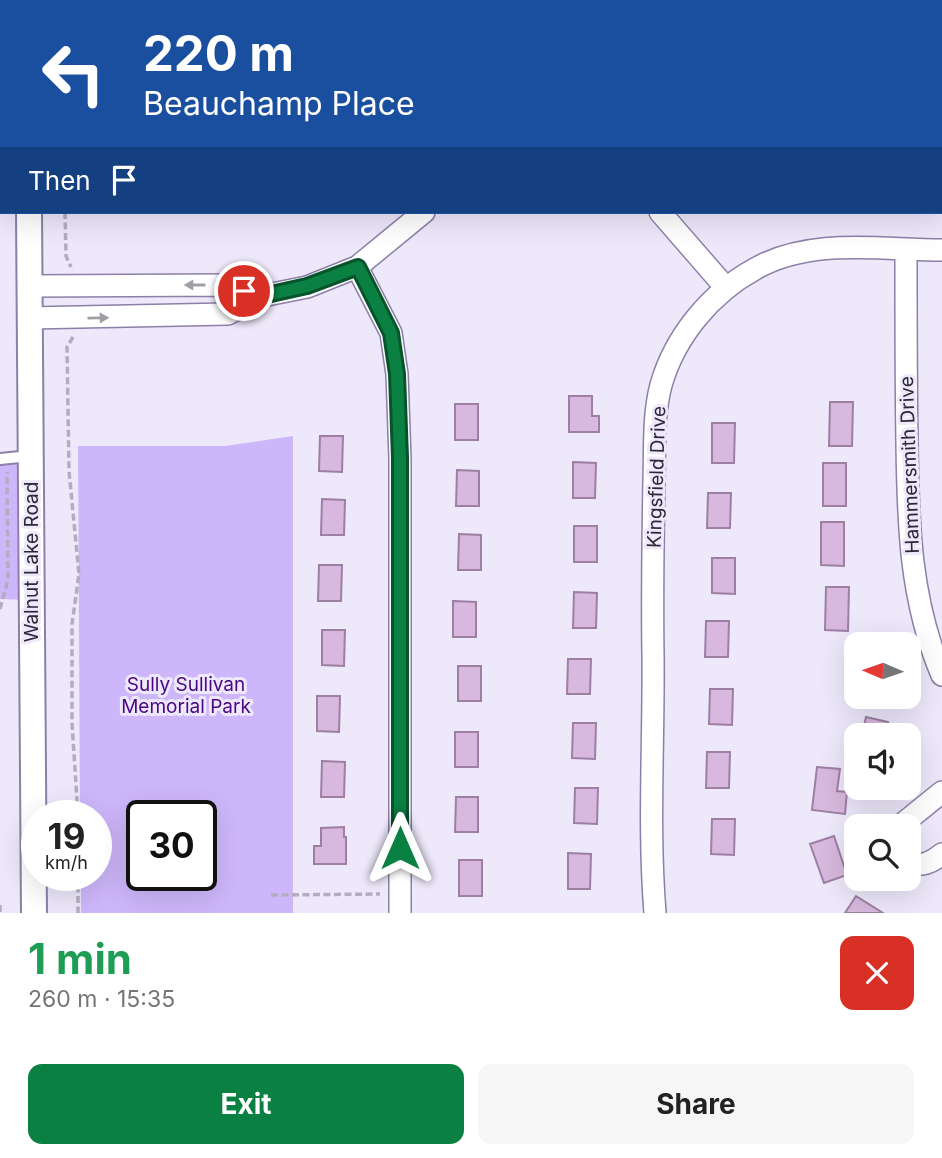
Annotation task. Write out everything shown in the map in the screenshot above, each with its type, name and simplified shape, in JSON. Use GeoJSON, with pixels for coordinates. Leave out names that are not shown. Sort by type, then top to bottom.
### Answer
{"type":"FeatureCollection","features":[{"type":"Feature","properties":{"kind":"street","name":"Walnut Lake Road"},"geometry":{"type":"LineString","coordinates":[[29,214],[30,318],[12,458],[34,913]]}},
{"type":"Feature","properties":{"kind":"street"},"geometry":{"type":"LineString","coordinates":[[30,318],[228,314],[262,296],[307,286],[358,267],[422,214]]}},
{"type":"Feature","properties":{"kind":"street"},"geometry":{"type":"LineString","coordinates":[[662,214],[726,288]]}},
{"type":"Feature","properties":{"kind":"street","name":"Kingsfield Drive"},"geometry":{"type":"LineString","coordinates":[[655,913],[652,577],[656,422],[661,385],[675,351],[697,316],[726,288],[757,267],[793,253],[841,247],[942,250]]}},
{"type":"Feature","properties":{"kind":"street","name":"Hammersmith Drive"},"geometry":{"type":"LineString","coordinates":[[906,250],[905,371],[909,537],[920,608],[942,676]]}},
{"type":"Feature","properties":{"kind":"street"},"geometry":{"type":"LineString","coordinates":[[358,267],[391,333],[397,374],[400,458],[400,903]]}},
{"type":"Feature","properties":{"kind":"street"},"geometry":{"type":"LineString","coordinates":[[156,317],[157,285]]}},
{"type":"Feature","properties":{"kind":"street"},"geometry":{"type":"LineString","coordinates":[[29,286],[227,285],[262,296]]}},
{"type":"Feature","properties":{"kind":"street"},"geometry":{"type":"LineString","coordinates":[[915,814],[942,792]]}},
{"type":"Feature","properties":{"kind":"street"},"geometry":{"type":"LineString","coordinates":[[921,864],[933,861],[942,854]]}},
{"type":"Feature","properties":{"kind":"path"},"geometry":{"type":"LineString","coordinates":[[65,214],[66,256],[73,272],[75,286]]}},
{"type":"Feature","properties":{"kind":"path"},"geometry":{"type":"LineString","coordinates":[[76,318],[75,333],[68,348],[68,372],[69,471],[79,574],[72,624],[72,723],[77,800]]}},
{"type":"Feature","properties":{"kind":"path"},"geometry":{"type":"LineString","coordinates":[[0,608],[8,580],[12,458]]}},
{"type":"Feature","properties":{"kind":"path"},"geometry":{"type":"LineString","coordinates":[[78,891],[78,913]]}},
{"type":"Feature","properties":{"kind":"path"},"geometry":{"type":"LineString","coordinates":[[271,895],[400,903]]}},
{"type":"Feature","properties":{"kind":"path"},"geometry":{"type":"LineString","coordinates":[[0,905],[0,912]]}},
{"type":"Feature","properties":{"kind":"green space","name":"Sully Sullivan Memorial Park"},"geometry":{"type":"Polygon","coordinates":[[[293,436],[293,913],[81,913],[81,891],[112,891],[112,800],[80,800],[78,446],[225,446],[293,436]]]}},
{"type":"Feature","properties":{"kind":"green space"},"geometry":{"type":"Polygon","coordinates":[[[0,461],[28,461],[29,600],[0,599],[0,461]]]}},
{"type":"Feature","properties":{"kind":"building"},"geometry":{"type":"Polygon","coordinates":[[[569,396],[592,396],[592,416],[599,416],[599,432],[569,432],[569,396]]]}},
{"type":"Feature","properties":{"kind":"building"},"geometry":{"type":"Polygon","coordinates":[[[830,402],[853,402],[852,446],[829,446],[830,402]]]}},
{"type":"Feature","properties":{"kind":"building"},"geometry":{"type":"Polygon","coordinates":[[[455,404],[478,404],[478,440],[455,440],[455,404]]]}},
{"type":"Feature","properties":{"kind":"building"},"geometry":{"type":"Polygon","coordinates":[[[712,423],[735,423],[734,463],[712,463],[712,423]]]}},
{"type":"Feature","properties":{"kind":"building"},"geometry":{"type":"Polygon","coordinates":[[[320,436],[343,436],[342,472],[319,471],[320,436]]]}},
{"type":"Feature","properties":{"kind":"building"},"geometry":{"type":"Polygon","coordinates":[[[573,462],[596,463],[595,498],[573,498],[573,462]]]}},
{"type":"Feature","properties":{"kind":"building"},"geometry":{"type":"Polygon","coordinates":[[[823,463],[846,463],[846,506],[823,506],[823,463]]]}},
{"type":"Feature","properties":{"kind":"building"},"geometry":{"type":"Polygon","coordinates":[[[457,470],[479,471],[479,506],[456,506],[457,470]]]}},
{"type":"Feature","properties":{"kind":"building"},"geometry":{"type":"Polygon","coordinates":[[[708,493],[731,493],[730,528],[707,528],[708,493]]]}},
{"type":"Feature","properties":{"kind":"building"},"geometry":{"type":"Polygon","coordinates":[[[322,499],[345,500],[344,535],[321,535],[322,499]]]}},
{"type":"Feature","properties":{"kind":"building"},"geometry":{"type":"Polygon","coordinates":[[[821,522],[844,522],[844,566],[821,565],[821,522]]]}},
{"type":"Feature","properties":{"kind":"building"},"geometry":{"type":"Polygon","coordinates":[[[574,526],[597,526],[597,562],[574,562],[574,526]]]}},
{"type":"Feature","properties":{"kind":"building"},"geometry":{"type":"Polygon","coordinates":[[[459,534],[481,535],[481,570],[458,570],[459,534]]]}},
{"type":"Feature","properties":{"kind":"building"},"geometry":{"type":"Polygon","coordinates":[[[712,558],[735,558],[735,594],[712,593],[712,558]]]}},
{"type":"Feature","properties":{"kind":"building"},"geometry":{"type":"Polygon","coordinates":[[[319,565],[342,565],[341,601],[318,601],[319,565]]]}},
{"type":"Feature","properties":{"kind":"building"},"geometry":{"type":"Polygon","coordinates":[[[826,587],[849,587],[848,631],[825,630],[826,587]]]}},
{"type":"Feature","properties":{"kind":"building"},"geometry":{"type":"Polygon","coordinates":[[[574,592],[597,593],[596,628],[573,628],[574,592]]]}},
{"type":"Feature","properties":{"kind":"building"},"geometry":{"type":"Polygon","coordinates":[[[453,601],[476,602],[476,637],[453,637],[453,601]]]}},
{"type":"Feature","properties":{"kind":"building"},"geometry":{"type":"Polygon","coordinates":[[[706,621],[729,621],[728,657],[705,657],[706,621]]]}},
{"type":"Feature","properties":{"kind":"building"},"geometry":{"type":"Polygon","coordinates":[[[322,630],[345,630],[344,666],[322,665],[322,630]]]}},
{"type":"Feature","properties":{"kind":"building"},"geometry":{"type":"Polygon","coordinates":[[[568,659],[591,659],[590,694],[567,694],[568,659]]]}},
{"type":"Feature","properties":{"kind":"building"},"geometry":{"type":"Polygon","coordinates":[[[458,666],[481,666],[481,701],[458,701],[458,666]]]}},
{"type":"Feature","properties":{"kind":"building"},"geometry":{"type":"Polygon","coordinates":[[[710,689],[733,689],[732,725],[709,724],[710,689]]]}},
{"type":"Feature","properties":{"kind":"building"},"geometry":{"type":"Polygon","coordinates":[[[317,696],[340,696],[339,732],[317,731],[317,696]]]}},
{"type":"Feature","properties":{"kind":"building"},"geometry":{"type":"Polygon","coordinates":[[[866,717],[888,722],[888,723],[865,723],[866,717]]]}},
{"type":"Feature","properties":{"kind":"building"},"geometry":{"type":"Polygon","coordinates":[[[573,723],[596,723],[595,759],[572,758],[573,723]]]}},
{"type":"Feature","properties":{"kind":"building"},"geometry":{"type":"Polygon","coordinates":[[[455,732],[478,732],[478,767],[455,767],[455,732]]]}},
{"type":"Feature","properties":{"kind":"building"},"geometry":{"type":"Polygon","coordinates":[[[707,752],[730,752],[729,788],[706,788],[707,752]]]}},
{"type":"Feature","properties":{"kind":"building"},"geometry":{"type":"Polygon","coordinates":[[[322,761],[345,762],[344,797],[321,797],[322,761]]]}},
{"type":"Feature","properties":{"kind":"building"},"geometry":{"type":"Polygon","coordinates":[[[817,767],[840,769],[837,791],[844,792],[845,814],[812,810],[817,767]]]}},
{"type":"Feature","properties":{"kind":"building"},"geometry":{"type":"Polygon","coordinates":[[[575,788],[598,788],[597,824],[574,823],[575,788]]]}},
{"type":"Feature","properties":{"kind":"building"},"geometry":{"type":"Polygon","coordinates":[[[456,797],[478,797],[478,832],[455,832],[456,797]]]}},
{"type":"Feature","properties":{"kind":"building"},"geometry":{"type":"Polygon","coordinates":[[[712,819],[735,819],[734,855],[711,854],[712,819]]]}},
{"type":"Feature","properties":{"kind":"building"},"geometry":{"type":"Polygon","coordinates":[[[344,827],[346,864],[314,864],[314,846],[321,846],[321,828],[344,827]]]}},
{"type":"Feature","properties":{"kind":"building"},"geometry":{"type":"Polygon","coordinates":[[[834,836],[844,866],[844,876],[824,883],[810,844],[834,836]]]}},
{"type":"Feature","properties":{"kind":"building"},"geometry":{"type":"Polygon","coordinates":[[[568,853],[591,854],[590,889],[568,889],[568,853]]]}},
{"type":"Feature","properties":{"kind":"building"},"geometry":{"type":"Polygon","coordinates":[[[459,860],[482,860],[482,896],[459,896],[459,860]]]}},
{"type":"Feature","properties":{"kind":"building"},"geometry":{"type":"Polygon","coordinates":[[[856,896],[883,913],[845,913],[856,896]]]}},
{"type":"Feature","properties":{"kind":"route"},"geometry":{"type":"LineString","coordinates":[[244,291],[262,296],[307,286],[358,267],[391,333],[397,374],[400,458],[400,848]]}}]}
